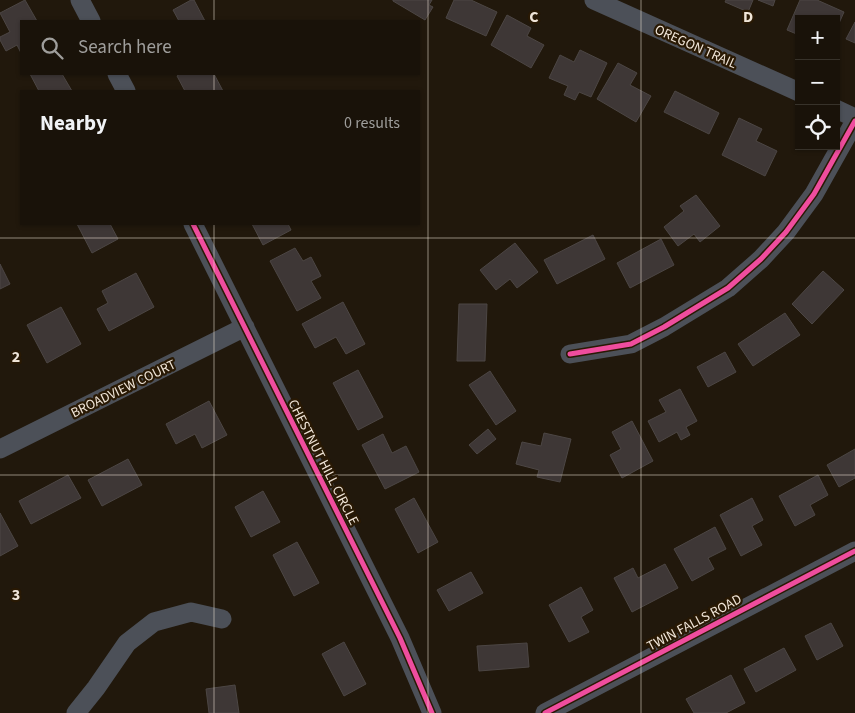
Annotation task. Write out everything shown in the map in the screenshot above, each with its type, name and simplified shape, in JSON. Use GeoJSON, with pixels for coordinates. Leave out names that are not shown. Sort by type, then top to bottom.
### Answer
{"type":"FeatureCollection","features":[{"type":"Feature","properties":{"kind":"street"},"geometry":{"type":"LineString","coordinates":[[80,0],[90,20]]}},
{"type":"Feature","properties":{"kind":"street","name":"OREGON TRAIL"},"geometry":{"type":"LineString","coordinates":[[594,0],[795,90]]}},
{"type":"Feature","properties":{"kind":"street"},"geometry":{"type":"LineString","coordinates":[[118,75],[125,90]]}},
{"type":"Feature","properties":{"kind":"street"},"geometry":{"type":"LineString","coordinates":[[570,354],[631,344],[664,327],[728,288],[761,259],[786,232],[814,194],[855,120],[840,111]]}},
{"type":"Feature","properties":{"kind":"street","name":"CHESTNUT HILL CIRCLE"},"geometry":{"type":"LineString","coordinates":[[194,225],[400,638],[432,713]]}},
{"type":"Feature","properties":{"kind":"street","name":"BROADVIEW COURT"},"geometry":{"type":"LineString","coordinates":[[0,448],[245,327]]}},
{"type":"Feature","properties":{"kind":"street","name":"TWIN FALLS ROAD"},"geometry":{"type":"LineString","coordinates":[[545,713],[855,551]]}},
{"type":"Feature","properties":{"kind":"street"},"geometry":{"type":"LineString","coordinates":[[76,713],[127,643],[154,622],[191,612],[222,620]]}},
{"type":"Feature","properties":{"kind":"building"},"geometry":{"type":"Polygon","coordinates":[[[25,0],[36,20],[20,20],[20,51],[17,45],[6,51],[0,40],[0,37],[10,32],[0,13],[25,0]]]}},
{"type":"Feature","properties":{"kind":"building"},"geometry":{"type":"Polygon","coordinates":[[[194,0],[204,20],[178,20],[173,10],[194,0]]]}},
{"type":"Feature","properties":{"kind":"building"},"geometry":{"type":"Polygon","coordinates":[[[393,0],[432,0],[429,5],[433,7],[425,20],[393,0]]]}},
{"type":"Feature","properties":{"kind":"building"},"geometry":{"type":"Polygon","coordinates":[[[454,0],[471,0],[497,12],[486,36],[446,18],[454,0]]]}},
{"type":"Feature","properties":{"kind":"building"},"geometry":{"type":"Polygon","coordinates":[[[726,0],[753,0],[748,12],[725,2],[726,0]]]}},
{"type":"Feature","properties":{"kind":"building"},"geometry":{"type":"Polygon","coordinates":[[[758,0],[775,0],[773,6],[758,0]]]}},
{"type":"Feature","properties":{"kind":"building"},"geometry":{"type":"Polygon","coordinates":[[[800,0],[817,0],[844,12],[840,21],[840,15],[795,15],[795,33],[787,30],[800,0]]]}},
{"type":"Feature","properties":{"kind":"building"},"geometry":{"type":"Polygon","coordinates":[[[507,15],[531,28],[527,36],[544,45],[531,68],[491,45],[507,15]]]}},
{"type":"Feature","properties":{"kind":"building"},"geometry":{"type":"Polygon","coordinates":[[[855,22],[855,43],[846,39],[855,22]]]}},
{"type":"Feature","properties":{"kind":"building"},"geometry":{"type":"Polygon","coordinates":[[[580,50],[607,63],[591,97],[579,92],[575,100],[564,95],[568,86],[549,78],[560,55],[574,62],[580,50]]]}},
{"type":"Feature","properties":{"kind":"building"},"geometry":{"type":"Polygon","coordinates":[[[618,63],[637,73],[630,85],[651,96],[636,122],[597,99],[618,63]]]}},
{"type":"Feature","properties":{"kind":"building"},"geometry":{"type":"Polygon","coordinates":[[[31,75],[63,75],[71,90],[38,90],[31,75]]]}},
{"type":"Feature","properties":{"kind":"building"},"geometry":{"type":"Polygon","coordinates":[[[215,75],[222,90],[184,90],[177,76],[215,75]]]}},
{"type":"Feature","properties":{"kind":"building"},"geometry":{"type":"Polygon","coordinates":[[[675,91],[719,113],[709,134],[664,112],[675,91]]]}},
{"type":"Feature","properties":{"kind":"building"},"geometry":{"type":"Polygon","coordinates":[[[739,118],[762,129],[756,141],[777,151],[765,176],[722,155],[739,118]]]}},
{"type":"Feature","properties":{"kind":"building"},"geometry":{"type":"Polygon","coordinates":[[[696,195],[720,226],[700,242],[694,234],[678,246],[664,227],[684,211],[680,206],[696,195]]]}},
{"type":"Feature","properties":{"kind":"building"},"geometry":{"type":"Polygon","coordinates":[[[78,225],[111,225],[118,239],[92,253],[78,225]]]}},
{"type":"Feature","properties":{"kind":"building"},"geometry":{"type":"Polygon","coordinates":[[[253,225],[288,225],[291,230],[263,245],[253,225]]]}},
{"type":"Feature","properties":{"kind":"building"},"geometry":{"type":"Polygon","coordinates":[[[593,235],[605,259],[557,284],[544,260],[593,235]]]}},
{"type":"Feature","properties":{"kind":"building"},"geometry":{"type":"Polygon","coordinates":[[[661,239],[674,265],[630,288],[617,263],[661,239]]]}},
{"type":"Feature","properties":{"kind":"building"},"geometry":{"type":"Polygon","coordinates":[[[515,243],[538,272],[517,288],[510,279],[496,290],[480,270],[515,243]]]}},
{"type":"Feature","properties":{"kind":"building"},"geometry":{"type":"Polygon","coordinates":[[[295,248],[303,261],[311,257],[321,276],[311,281],[321,298],[297,311],[270,261],[295,248]]]}},
{"type":"Feature","properties":{"kind":"building"},"geometry":{"type":"Polygon","coordinates":[[[0,264],[10,284],[0,289],[0,264]]]}},
{"type":"Feature","properties":{"kind":"building"},"geometry":{"type":"Polygon","coordinates":[[[823,271],[844,290],[812,324],[792,304],[823,271]]]}},
{"type":"Feature","properties":{"kind":"building"},"geometry":{"type":"Polygon","coordinates":[[[136,273],[154,307],[109,331],[97,309],[108,303],[102,291],[136,273]]]}},
{"type":"Feature","properties":{"kind":"building"},"geometry":{"type":"Polygon","coordinates":[[[343,302],[365,344],[346,354],[336,337],[315,348],[302,324],[343,302]]]}},
{"type":"Feature","properties":{"kind":"building"},"geometry":{"type":"Polygon","coordinates":[[[459,304],[487,304],[485,361],[457,361],[459,304]]]}},
{"type":"Feature","properties":{"kind":"building"},"geometry":{"type":"Polygon","coordinates":[[[61,307],[81,344],[47,363],[27,325],[61,307]]]}},
{"type":"Feature","properties":{"kind":"building"},"geometry":{"type":"Polygon","coordinates":[[[785,313],[800,335],[753,366],[738,344],[785,313]]]}},
{"type":"Feature","properties":{"kind":"building"},"geometry":{"type":"Polygon","coordinates":[[[725,352],[736,372],[708,387],[697,367],[725,352]]]}},
{"type":"Feature","properties":{"kind":"building"},"geometry":{"type":"Polygon","coordinates":[[[358,370],[383,417],[358,430],[333,383],[358,370]]]}},
{"type":"Feature","properties":{"kind":"building"},"geometry":{"type":"Polygon","coordinates":[[[490,371],[516,411],[496,425],[469,385],[490,371]]]}},
{"type":"Feature","properties":{"kind":"building"},"geometry":{"type":"Polygon","coordinates":[[[680,389],[697,421],[686,427],[690,435],[681,440],[677,432],[659,442],[648,421],[666,412],[659,400],[680,389]]]}},
{"type":"Feature","properties":{"kind":"building"},"geometry":{"type":"Polygon","coordinates":[[[209,401],[227,435],[202,448],[195,434],[176,444],[166,424],[209,401]]]}},
{"type":"Feature","properties":{"kind":"building"},"geometry":{"type":"Polygon","coordinates":[[[632,421],[653,461],[622,478],[610,455],[621,449],[612,432],[632,421]]]}},
{"type":"Feature","properties":{"kind":"building"},"geometry":{"type":"Polygon","coordinates":[[[488,429],[496,439],[477,454],[469,445],[488,429]]]}},
{"type":"Feature","properties":{"kind":"building"},"geometry":{"type":"Polygon","coordinates":[[[544,433],[571,439],[560,482],[537,477],[539,470],[516,464],[522,442],[541,446],[544,433]]]}},
{"type":"Feature","properties":{"kind":"building"},"geometry":{"type":"Polygon","coordinates":[[[383,434],[392,453],[406,446],[419,472],[385,489],[362,445],[383,434]]]}},
{"type":"Feature","properties":{"kind":"building"},"geometry":{"type":"Polygon","coordinates":[[[855,449],[855,478],[839,487],[827,465],[855,449]]]}},
{"type":"Feature","properties":{"kind":"building"},"geometry":{"type":"Polygon","coordinates":[[[128,459],[142,485],[102,506],[88,480],[128,459]]]}},
{"type":"Feature","properties":{"kind":"building"},"geometry":{"type":"Polygon","coordinates":[[[68,475],[81,498],[31,524],[19,501],[68,475]]]}},
{"type":"Feature","properties":{"kind":"building"},"geometry":{"type":"Polygon","coordinates":[[[818,475],[828,495],[810,505],[815,515],[795,526],[779,496],[818,475]]]}},
{"type":"Feature","properties":{"kind":"building"},"geometry":{"type":"Polygon","coordinates":[[[263,491],[280,522],[251,537],[235,507],[263,491]]]}},
{"type":"Feature","properties":{"kind":"building"},"geometry":{"type":"Polygon","coordinates":[[[414,498],[438,542],[418,553],[395,509],[414,498]]]}},
{"type":"Feature","properties":{"kind":"building"},"geometry":{"type":"Polygon","coordinates":[[[752,498],[763,520],[752,526],[762,545],[741,556],[720,515],[752,498]]]}},
{"type":"Feature","properties":{"kind":"building"},"geometry":{"type":"Polygon","coordinates":[[[0,513],[18,546],[0,556],[0,513]]]}},
{"type":"Feature","properties":{"kind":"building"},"geometry":{"type":"Polygon","coordinates":[[[715,527],[726,549],[708,558],[714,569],[692,581],[674,549],[715,527]]]}},
{"type":"Feature","properties":{"kind":"building"},"geometry":{"type":"Polygon","coordinates":[[[297,542],[319,583],[294,596],[273,555],[297,542]]]}},
{"type":"Feature","properties":{"kind":"building"},"geometry":{"type":"Polygon","coordinates":[[[665,564],[678,588],[632,612],[614,578],[633,568],[638,578],[665,564]]]}},
{"type":"Feature","properties":{"kind":"building"},"geometry":{"type":"Polygon","coordinates":[[[471,572],[483,593],[449,611],[437,590],[471,572]]]}},
{"type":"Feature","properties":{"kind":"building"},"geometry":{"type":"Polygon","coordinates":[[[581,587],[593,610],[581,617],[589,632],[569,642],[549,605],[581,587]]]}},
{"type":"Feature","properties":{"kind":"building"},"geometry":{"type":"Polygon","coordinates":[[[831,623],[843,646],[817,660],[805,636],[831,623]]]}},
{"type":"Feature","properties":{"kind":"building"},"geometry":{"type":"Polygon","coordinates":[[[344,642],[366,684],[344,696],[322,654],[344,642]]]}},
{"type":"Feature","properties":{"kind":"building"},"geometry":{"type":"Polygon","coordinates":[[[527,643],[529,667],[479,671],[477,646],[527,643]]]}},
{"type":"Feature","properties":{"kind":"building"},"geometry":{"type":"Polygon","coordinates":[[[784,648],[796,670],[756,692],[744,669],[784,648]]]}},
{"type":"Feature","properties":{"kind":"building"},"geometry":{"type":"Polygon","coordinates":[[[731,675],[745,703],[726,713],[694,713],[686,699],[731,675]]]}},
{"type":"Feature","properties":{"kind":"building"},"geometry":{"type":"Polygon","coordinates":[[[235,685],[239,713],[209,713],[206,689],[235,685]]]}},
{"type":"Feature","properties":{"kind":"cycle path"},"geometry":{"type":"LineString","coordinates":[[570,354],[631,344],[664,327],[728,288],[761,259],[786,232],[814,194],[855,121]]}},
{"type":"Feature","properties":{"kind":"cycle path"},"geometry":{"type":"LineString","coordinates":[[194,225],[400,638],[432,713]]}},
{"type":"Feature","properties":{"kind":"cycle path"},"geometry":{"type":"LineString","coordinates":[[545,713],[855,551]]}}]}
